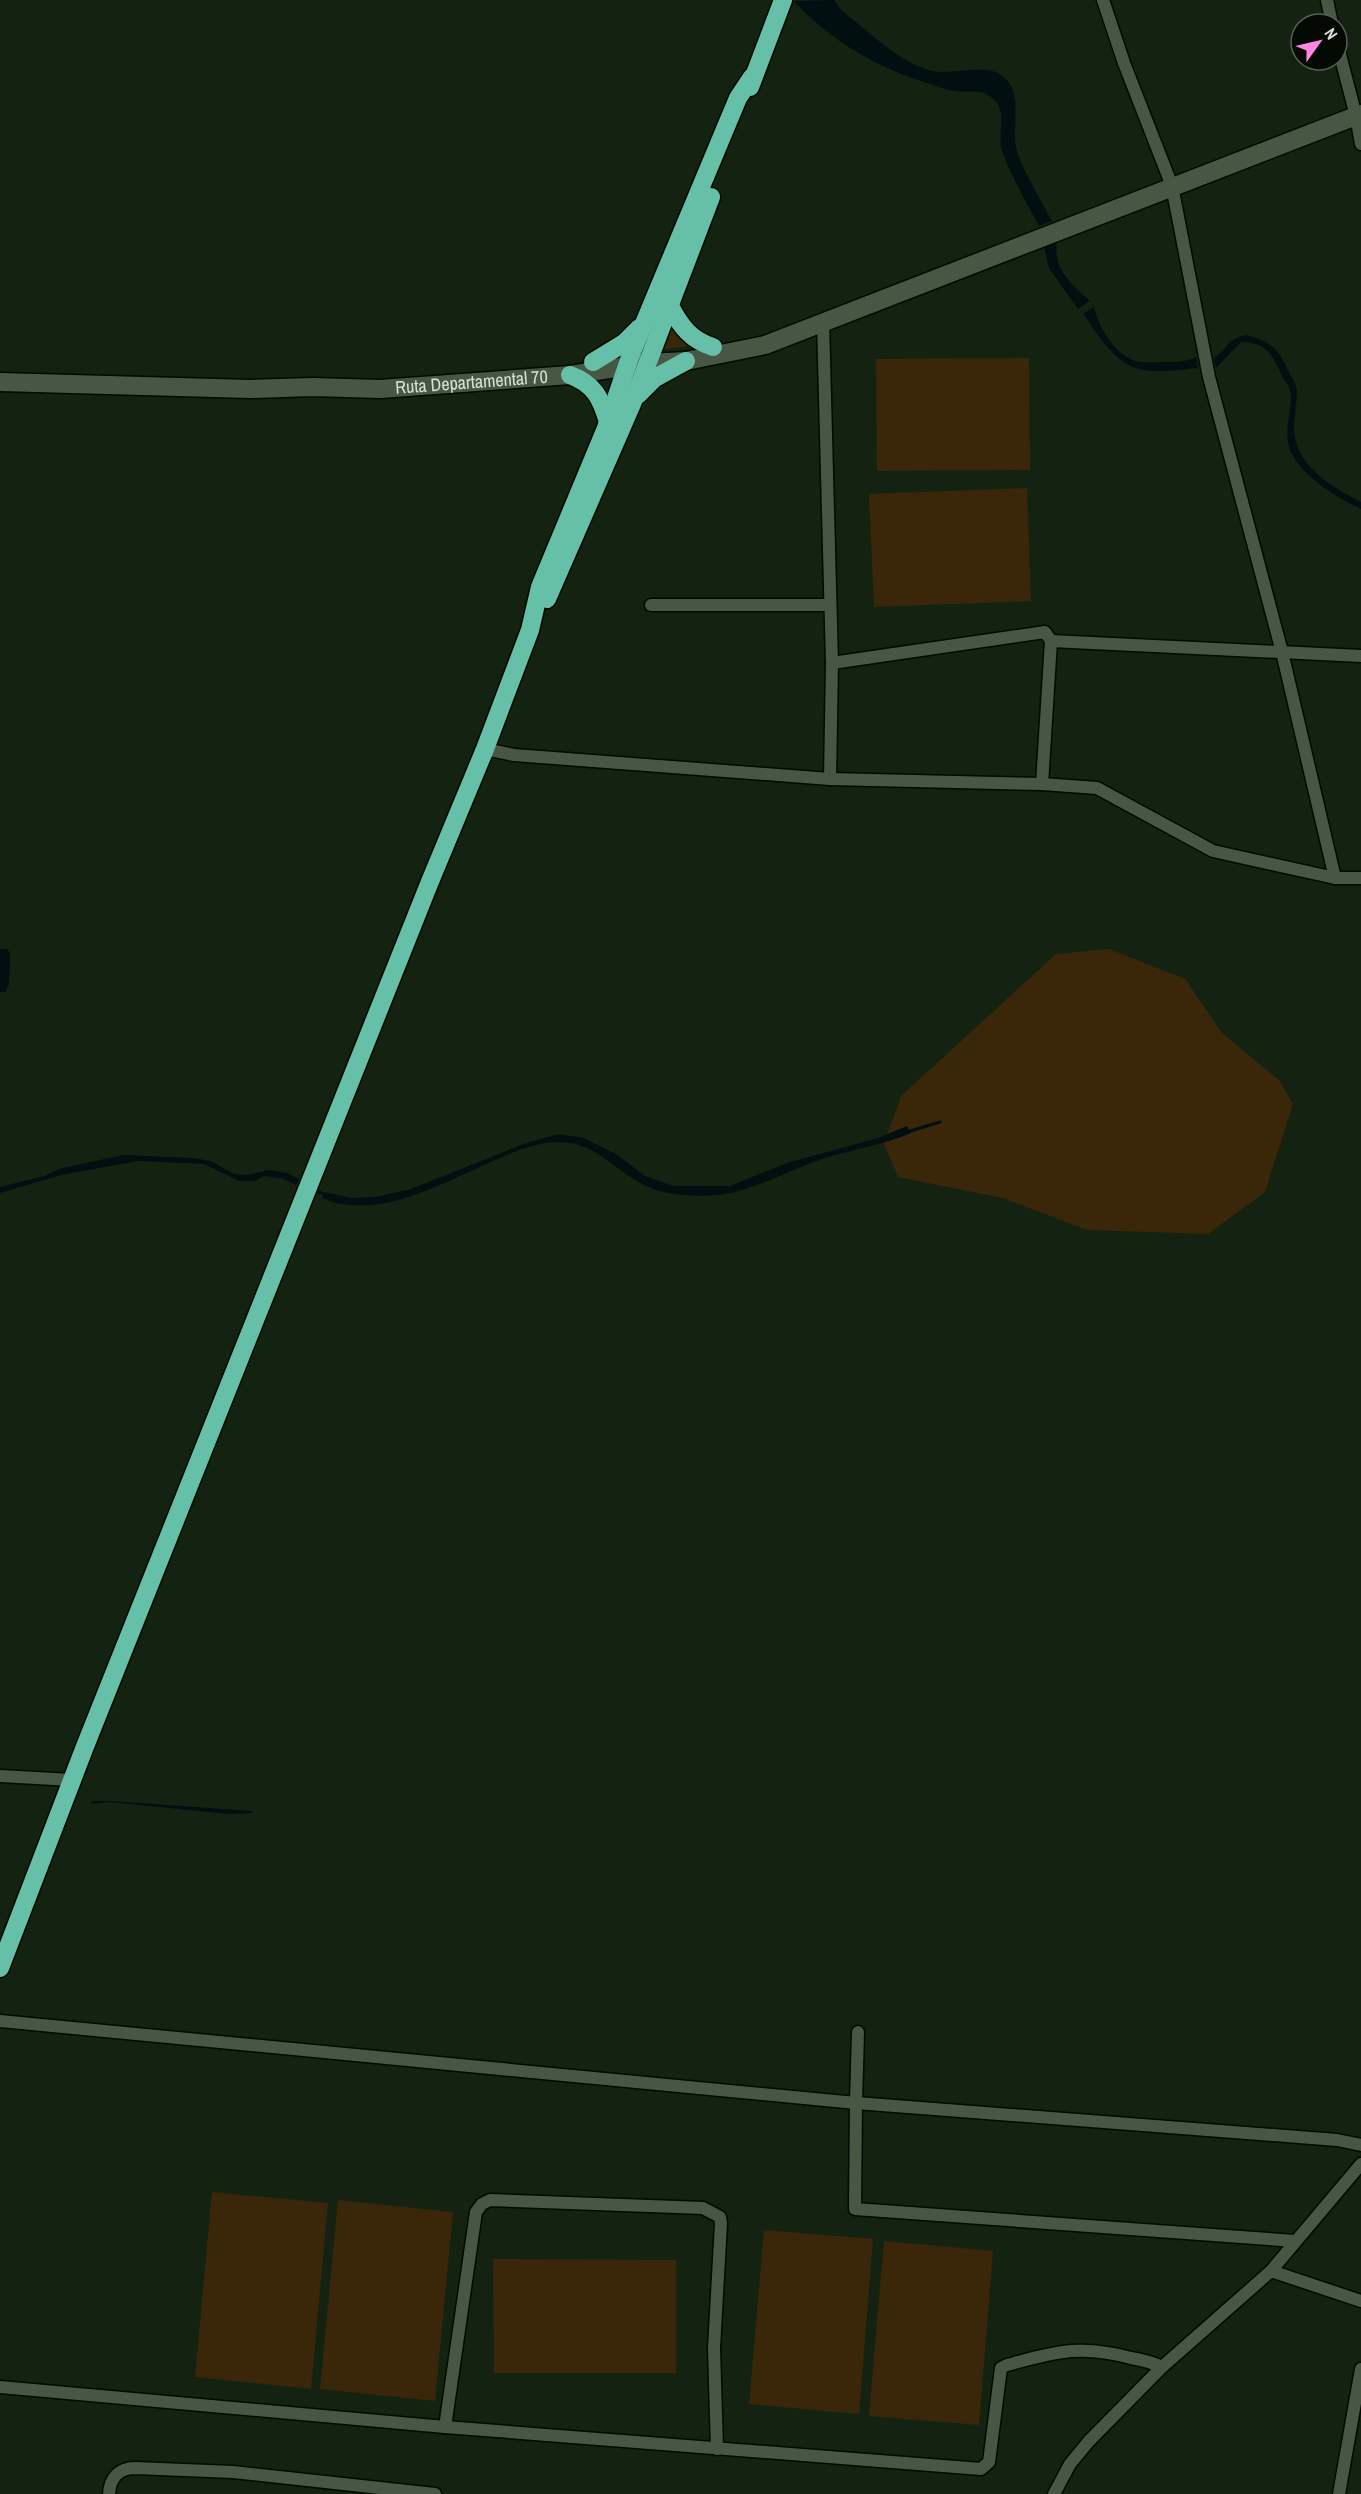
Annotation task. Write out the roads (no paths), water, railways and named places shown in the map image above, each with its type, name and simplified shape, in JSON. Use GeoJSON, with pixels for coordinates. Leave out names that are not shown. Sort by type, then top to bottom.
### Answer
{"type":"FeatureCollection","features":[{"type":"Feature","properties":{"kind":"highway"},"geometry":{"type":"LineString","coordinates":[[530,630],[554,587],[632,404],[747,102],[752,77],[783,0]]}},
{"type":"Feature","properties":{"kind":"highway"},"geometry":{"type":"LineString","coordinates":[[0,1968],[72,1780],[485,749],[530,630],[540,587],[608,422],[644,322],[738,98],[752,77]]}},
{"type":"Feature","properties":{"kind":"highway"},"geometry":{"type":"LineString","coordinates":[[670,306],[678,322],[690,337],[713,347]]}},
{"type":"Feature","properties":{"kind":"highway"},"geometry":{"type":"LineString","coordinates":[[593,362],[624,343],[644,322]]}},
{"type":"Feature","properties":{"kind":"highway"},"geometry":{"type":"LineString","coordinates":[[632,404],[655,378],[686,361]]}},
{"type":"Feature","properties":{"kind":"highway"},"geometry":{"type":"LineString","coordinates":[[570,375],[592,387],[602,401],[608,422]]}},
{"type":"Feature","properties":{"kind":"main road"},"geometry":{"type":"LineString","coordinates":[[781,337],[1359,115]]}},
{"type":"Feature","properties":{"kind":"main road","name":"Ruta Departamental 70"},"geometry":{"type":"LineString","coordinates":[[0,382],[250,389],[313,387],[380,389],[477,382],[488,375],[501,373],[593,362],[650,359],[766,337],[781,337]]}},
{"type":"Feature","properties":{"kind":"main road","name":"Ruta Departamental 70"},"geometry":{"type":"LineString","coordinates":[[650,359],[686,361],[765,345],[781,337]]}},
{"type":"Feature","properties":{"kind":"main road"},"geometry":{"type":"LineString","coordinates":[[477,382],[570,375],[629,361]]}},
{"type":"Feature","properties":{"kind":"street"},"geometry":{"type":"LineString","coordinates":[[1103,0],[1124,63],[1172,186],[1209,377],[1282,652],[1335,878]]}},
{"type":"Feature","properties":{"kind":"street"},"geometry":{"type":"LineString","coordinates":[[1346,72],[1359,115],[1361,144]]}},
{"type":"Feature","properties":{"kind":"street"},"geometry":{"type":"LineString","coordinates":[[823,321],[832,663],[830,779]]}},
{"type":"Feature","properties":{"kind":"street"},"geometry":{"type":"LineString","coordinates":[[651,605],[830,605]]}},
{"type":"Feature","properties":{"kind":"street"},"geometry":{"type":"LineString","coordinates":[[832,663],[1045,632],[1051,641],[1042,784]]}},
{"type":"Feature","properties":{"kind":"street"},"geometry":{"type":"LineString","coordinates":[[1051,641],[1361,656]]}},
{"type":"Feature","properties":{"kind":"street"},"geometry":{"type":"LineString","coordinates":[[485,749],[514,755],[830,779],[1042,784],[1097,788],[1213,851],[1335,878],[1361,878]]}},
{"type":"Feature","properties":{"kind":"street"},"geometry":{"type":"LineString","coordinates":[[0,1776],[72,1780]]}},
{"type":"Feature","properties":{"kind":"street"},"geometry":{"type":"LineString","coordinates":[[0,2021],[856,2103],[1337,2140],[1361,2145]]}},
{"type":"Feature","properties":{"kind":"street"},"geometry":{"type":"LineString","coordinates":[[858,2032],[855,2209],[1295,2241]]}},
{"type":"Feature","properties":{"kind":"street"},"geometry":{"type":"LineString","coordinates":[[1054,2494],[1070,2464],[1089,2441],[1162,2367],[1270,2271],[1361,2164]]}},
{"type":"Feature","properties":{"kind":"street"},"geometry":{"type":"LineString","coordinates":[[445,2427],[476,2212],[482,2204],[490,2200],[703,2208],[720,2217],[721,2223],[714,2348],[717,2450]]}},
{"type":"Feature","properties":{"kind":"street"},"geometry":{"type":"LineString","coordinates":[[1270,2271],[1361,2301]]}},
{"type":"Feature","properties":{"kind":"street"},"geometry":{"type":"LineString","coordinates":[[0,2387],[717,2450],[981,2469],[989,2462],[1001,2368],[1081,2349],[1106,2351],[1152,2362],[1162,2367]]}},
{"type":"Feature","properties":{"kind":"street"},"geometry":{"type":"LineString","coordinates":[[1339,2494],[1361,2369]]}},
{"type":"Feature","properties":{"kind":"street"},"geometry":{"type":"LineString","coordinates":[[109,2494],[112,2479],[119,2472],[126,2468],[135,2468],[233,2472],[435,2494]]}},
{"type":"Feature","properties":{"kind":"waterway"},"geometry":{"type":"LineString","coordinates":[[907,1132],[940,1122]]}},
{"type":"Feature","properties":{"kind":"waterway"},"geometry":{"type":"LineString","coordinates":[[313,1189],[326,1195]]}}]}
